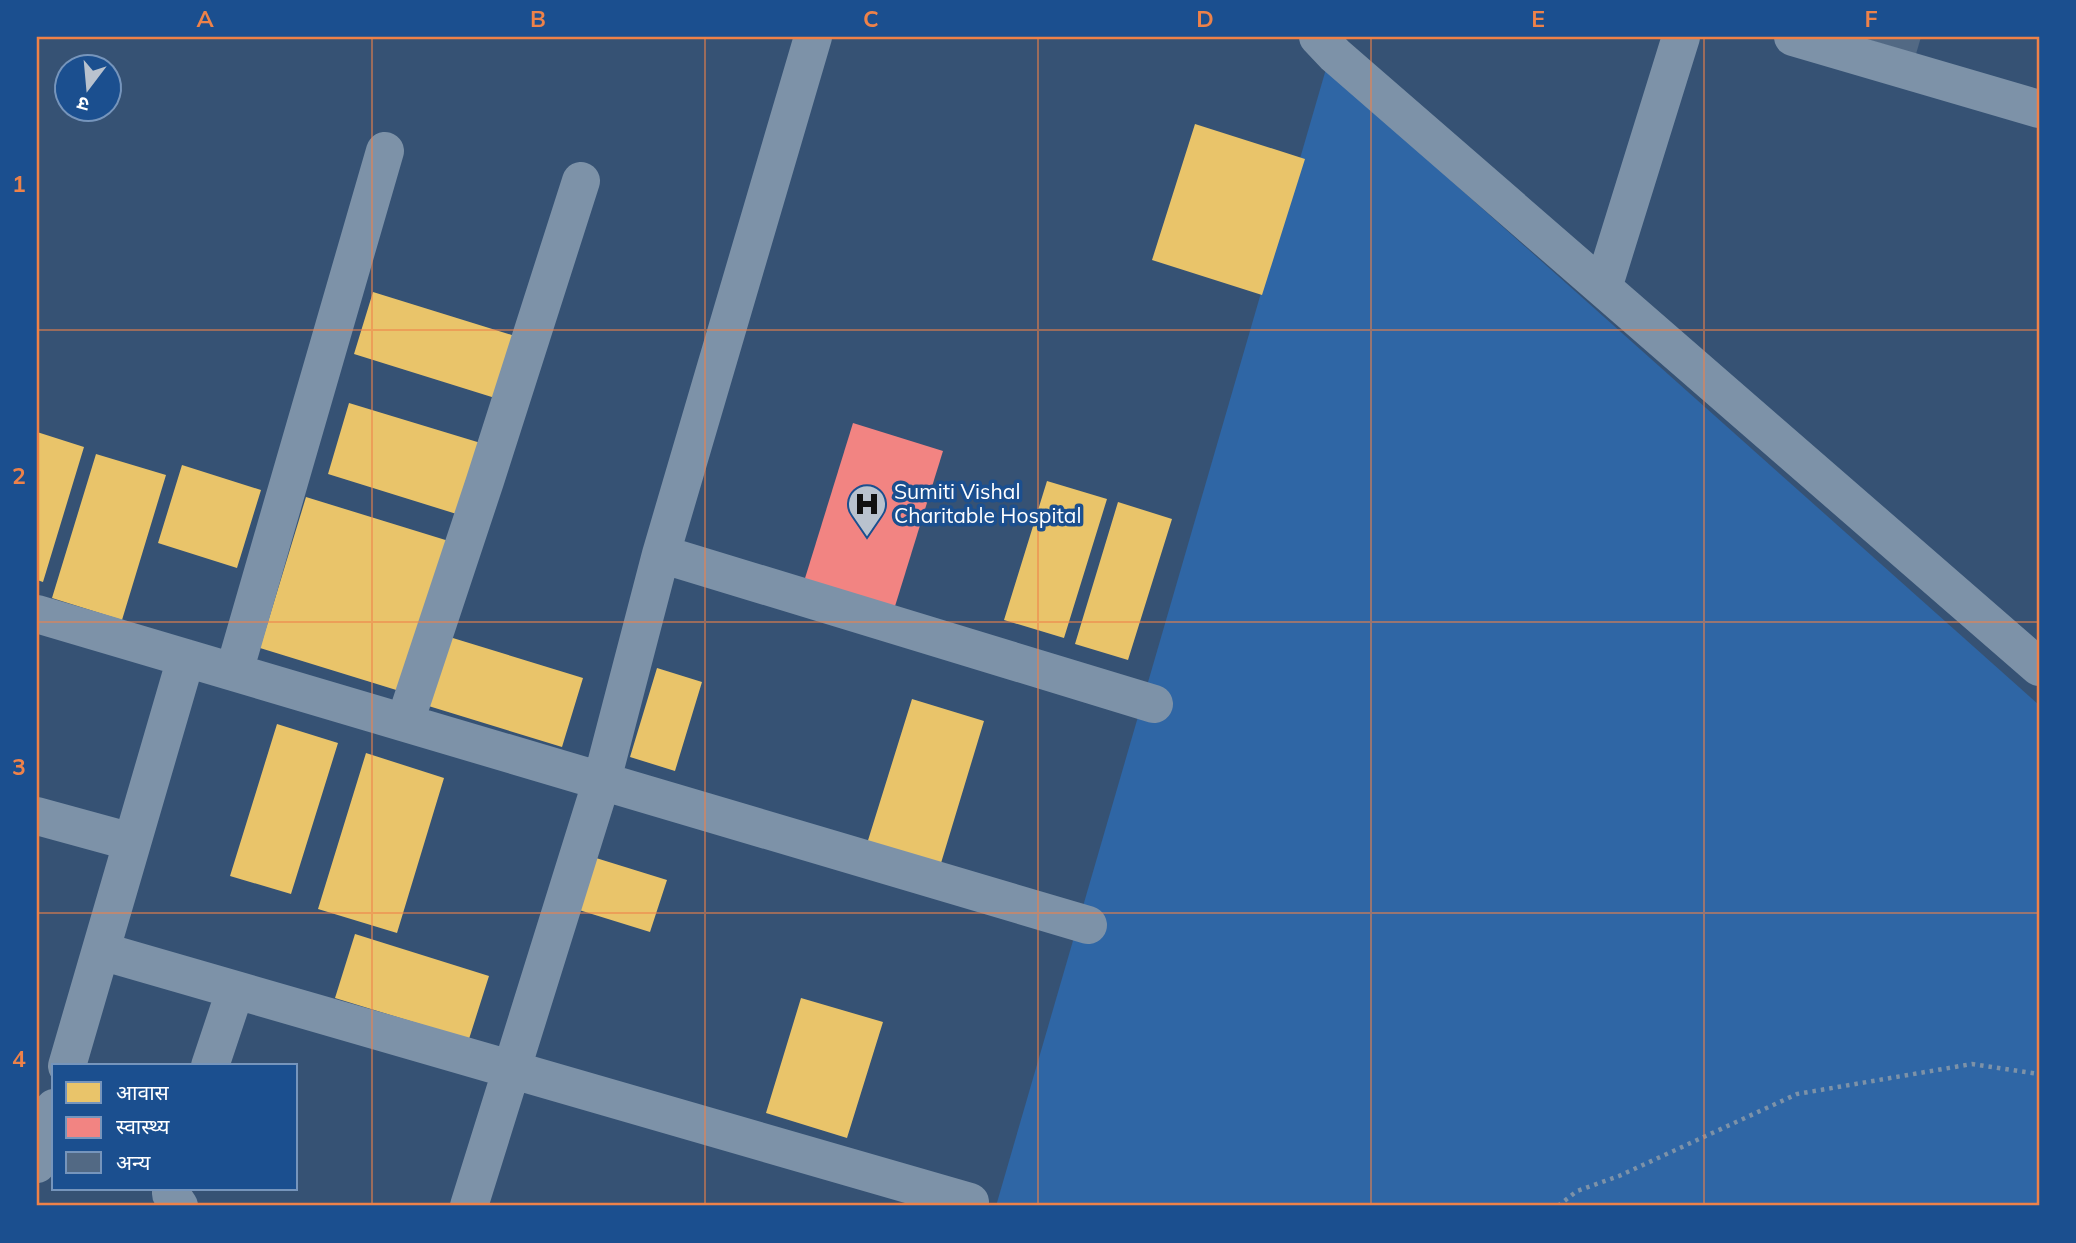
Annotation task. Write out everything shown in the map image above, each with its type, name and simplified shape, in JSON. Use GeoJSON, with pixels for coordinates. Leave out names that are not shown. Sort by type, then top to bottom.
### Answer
{"type":"FeatureCollection","features":[{"type":"Feature","properties":{"kind":"street"},"geometry":{"type":"LineString","coordinates":[[469,1206],[602,780],[661,554],[813,37]]}},
{"type":"Feature","properties":{"kind":"street"},"geometry":{"type":"LineString","coordinates":[[1318,37],[1335,55],[2039,667]]}},
{"type":"Feature","properties":{"kind":"street"},"geometry":{"type":"LineString","coordinates":[[1603,288],[1681,37]]}},
{"type":"Feature","properties":{"kind":"street"},"geometry":{"type":"LineString","coordinates":[[1793,37],[2039,109]]}},
{"type":"Feature","properties":{"kind":"street"},"geometry":{"type":"LineString","coordinates":[[234,672],[385,151]]}},
{"type":"Feature","properties":{"kind":"street"},"geometry":{"type":"LineString","coordinates":[[405,722],[581,181]]}},
{"type":"Feature","properties":{"kind":"street"},"geometry":{"type":"LineString","coordinates":[[661,554],[1154,704]]}},
{"type":"Feature","properties":{"kind":"street"},"geometry":{"type":"LineString","coordinates":[[37,614],[1088,925]]}},
{"type":"Feature","properties":{"kind":"street"},"geometry":{"type":"LineString","coordinates":[[68,1064],[186,658]]}},
{"type":"Feature","properties":{"kind":"street"},"geometry":{"type":"LineString","coordinates":[[37,816],[132,842]]}},
{"type":"Feature","properties":{"kind":"street"},"geometry":{"type":"LineString","coordinates":[[101,951],[970,1202]]}},
{"type":"Feature","properties":{"kind":"street"},"geometry":{"type":"LineString","coordinates":[[211,1064],[235,991]]}},
{"type":"Feature","properties":{"kind":"street"},"geometry":{"type":"LineString","coordinates":[[37,1164],[52,1115]]}},
{"type":"Feature","properties":{"kind":"street"},"geometry":{"type":"LineString","coordinates":[[171,1190],[178,1206]]}},
{"type":"Feature","properties":{"kind":"path"},"geometry":{"type":"LineString","coordinates":[[1558,1206],[1577,1191],[1619,1175],[1797,1094],[1972,1064],[2039,1074]]}},
{"type":"Feature","properties":{"kind":"shaded area"},"geometry":{"type":"Polygon","coordinates":[[[1326,69],[2039,705],[2039,1206],[996,1206],[1326,69]]]}},
{"type":"Feature","properties":{"kind":"building: आवास"},"geometry":{"type":"Polygon","coordinates":[[[1195,124],[1305,159],[1262,295],[1152,260],[1195,124]]]}},
{"type":"Feature","properties":{"kind":"building: आवास"},"geometry":{"type":"Polygon","coordinates":[[[373,292],[515,336],[495,398],[354,354],[373,292]]]}},
{"type":"Feature","properties":{"kind":"building: आवास"},"geometry":{"type":"Polygon","coordinates":[[[349,403],[484,444],[463,516],[328,474],[349,403]]]}},
{"type":"Feature","properties":{"kind":"building: आवास"},"geometry":{"type":"Polygon","coordinates":[[[37,432],[84,447],[43,582],[37,580],[37,432]]]}},
{"type":"Feature","properties":{"kind":"building: आवास"},"geometry":{"type":"Polygon","coordinates":[[[96,454],[166,475],[122,620],[52,598],[96,454]]]}},
{"type":"Feature","properties":{"kind":"building: आवास"},"geometry":{"type":"Polygon","coordinates":[[[182,465],[261,490],[237,568],[158,543],[182,465]]]}},
{"type":"Feature","properties":{"kind":"building: आवास"},"geometry":{"type":"Polygon","coordinates":[[[1047,481],[1107,499],[1064,638],[1004,620],[1047,481]]]}},
{"type":"Feature","properties":{"kind":"building: आवास"},"geometry":{"type":"Polygon","coordinates":[[[306,497],[452,542],[406,693],[260,648],[306,497]]]}},
{"type":"Feature","properties":{"kind":"building: आवास"},"geometry":{"type":"Polygon","coordinates":[[[1118,502],[1172,519],[1128,660],[1075,644],[1118,502]]]}},
{"type":"Feature","properties":{"kind":"building: आवास"},"geometry":{"type":"Polygon","coordinates":[[[443,635],[583,678],[562,747],[422,704],[443,635]]]}},
{"type":"Feature","properties":{"kind":"building: आवास"},"geometry":{"type":"Polygon","coordinates":[[[657,668],[702,682],[675,771],[630,757],[657,668]]]}},
{"type":"Feature","properties":{"kind":"building: आवास"},"geometry":{"type":"Polygon","coordinates":[[[912,699],[984,721],[938,873],[865,850],[912,699]]]}},
{"type":"Feature","properties":{"kind":"building: आवास"},"geometry":{"type":"Polygon","coordinates":[[[277,724],[338,743],[291,894],[230,876],[277,724]]]}},
{"type":"Feature","properties":{"kind":"building: आवास"},"geometry":{"type":"Polygon","coordinates":[[[366,753],[444,778],[397,933],[318,909],[366,753]]]}},
{"type":"Feature","properties":{"kind":"building: आवास"},"geometry":{"type":"Polygon","coordinates":[[[596,858],[667,880],[650,932],[579,910],[596,858]]]}},
{"type":"Feature","properties":{"kind":"building: आवास"},"geometry":{"type":"Polygon","coordinates":[[[355,934],[489,976],[469,1039],[335,998],[355,934]]]}},
{"type":"Feature","properties":{"kind":"building: आवास"},"geometry":{"type":"Polygon","coordinates":[[[801,998],[883,1022],[847,1138],[766,1113],[801,998]]]}},
{"type":"Feature","properties":{"kind":"building: स्वास्थ्य"},"geometry":{"type":"Polygon","coordinates":[[[853,423],[943,451],[892,616],[802,588],[853,423]]]}},
{"type":"Feature","properties":{"kind":"building: अन्य"},"geometry":{"type":"Polygon","coordinates":[[[1860,37],[1921,37],[1916,54],[1860,37]]]}},
{"type":"Feature","properties":{"kind":"place","name":"Sumiti Vishal Charitable Hospital"},"geometry":{"type":"Point","coordinates":[867,538]}}]}
